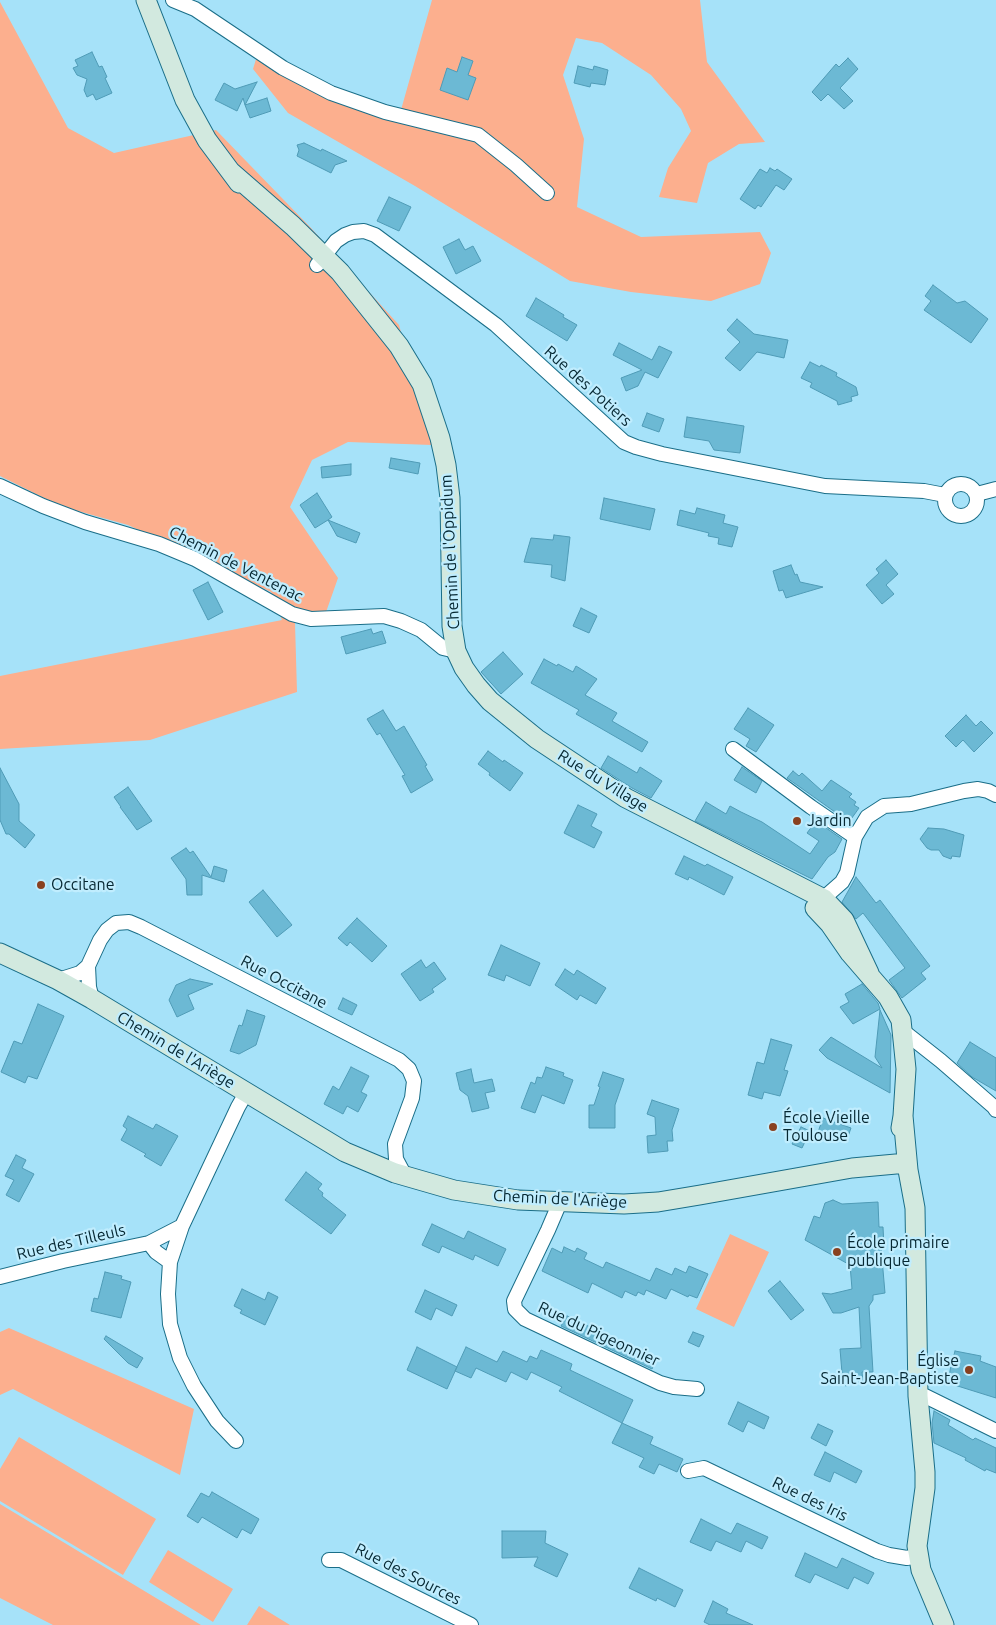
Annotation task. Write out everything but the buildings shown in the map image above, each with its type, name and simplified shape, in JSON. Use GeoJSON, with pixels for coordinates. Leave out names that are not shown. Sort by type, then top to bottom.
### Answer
{"type":"FeatureCollection","features":[{"type":"Feature","properties":{"kind":"street","name":"Chemin de l'Oppidum"},"geometry":{"type":"LineString","coordinates":[[146,0],[185,100],[207,140],[248,196],[321,260],[361,307],[378,320],[399,346],[422,384],[440,438],[446,464],[450,498],[452,626],[456,651]]}},
{"type":"Feature","properties":{"kind":"street"},"geometry":{"type":"LineString","coordinates":[[173,0],[195,9],[283,68],[331,93],[385,112],[478,135],[547,193]]}},
{"type":"Feature","properties":{"kind":"street","name":"Rue des Potiers"},"geometry":{"type":"LineString","coordinates":[[321,260],[336,241],[345,235],[364,231],[375,235],[496,325],[611,431],[624,442],[636,447],[662,454],[824,486],[924,491],[946,495]]}},
{"type":"Feature","properties":{"kind":"street"},"geometry":{"type":"LineString","coordinates":[[960,484],[970,486],[977,494],[976,506],[972,513],[958,516],[952,514],[947,508],[945,502],[946,495],[953,486],[960,484]]}},
{"type":"Feature","properties":{"kind":"street","name":"Chemin de Ventenac"},"geometry":{"type":"LineString","coordinates":[[0,486],[43,506],[85,522],[159,544],[195,559],[292,614],[310,620],[384,616],[422,630],[442,648],[456,651]]}},
{"type":"Feature","properties":{"kind":"street"},"geometry":{"type":"LineString","coordinates":[[977,494],[996,489]]}},
{"type":"Feature","properties":{"kind":"street","name":"Rue du Village"},"geometry":{"type":"LineString","coordinates":[[456,651],[464,668],[490,701],[537,739],[626,798],[778,877],[800,893],[819,903],[830,924],[850,953],[888,996],[896,1011],[903,1031],[906,1069],[900,1135],[903,1163],[901,1185],[914,1224],[918,1396],[925,1472],[925,1488],[914,1556],[944,1625]]}},
{"type":"Feature","properties":{"kind":"street"},"geometry":{"type":"LineString","coordinates":[[733,749],[855,837]]}},
{"type":"Feature","properties":{"kind":"street"},"geometry":{"type":"LineString","coordinates":[[819,903],[842,882],[847,873],[855,837],[867,817],[884,806],[911,804],[978,789],[996,795]]}},
{"type":"Feature","properties":{"kind":"street","name":"Rue Occitane"},"geometry":{"type":"LineString","coordinates":[[92,999],[88,981],[88,966],[100,940],[107,930],[116,923],[129,922],[142,927],[398,1060],[409,1069],[414,1081],[412,1098],[395,1144]]}},
{"type":"Feature","properties":{"kind":"street","name":"Chemin de l'Ariège"},"geometry":{"type":"LineString","coordinates":[[0,953],[58,980],[92,999],[345,1152],[369,1164],[454,1190],[497,1198],[558,1203],[624,1204],[658,1202],[852,1168],[903,1163]]}},
{"type":"Feature","properties":{"kind":"street"},"geometry":{"type":"LineString","coordinates":[[58,980],[80,972],[88,966]]}},
{"type":"Feature","properties":{"kind":"street"},"geometry":{"type":"LineString","coordinates":[[903,1031],[995,1108]]}},
{"type":"Feature","properties":{"kind":"street"},"geometry":{"type":"LineString","coordinates":[[236,1441],[217,1421],[194,1386],[180,1358],[170,1324],[168,1294],[170,1262],[182,1226],[246,1093]]}},
{"type":"Feature","properties":{"kind":"street"},"geometry":{"type":"LineString","coordinates":[[369,1164],[385,1154],[395,1144]]}},
{"type":"Feature","properties":{"kind":"street"},"geometry":{"type":"LineString","coordinates":[[395,1144],[396,1159],[405,1176]]}},
{"type":"Feature","properties":{"kind":"street","name":"Rue du Pigeonnier"},"geometry":{"type":"LineString","coordinates":[[558,1203],[548,1230],[514,1301],[515,1309],[525,1319],[660,1383],[674,1387],[697,1389]]}},
{"type":"Feature","properties":{"kind":"street","name":"Rue des Tilleuls"},"geometry":{"type":"LineString","coordinates":[[0,1277],[149,1243],[182,1226]]}},
{"type":"Feature","properties":{"kind":"street","name":"Rue des Tilleuls"},"geometry":{"type":"LineString","coordinates":[[149,1243],[156,1252],[170,1262]]}},
{"type":"Feature","properties":{"kind":"street"},"geometry":{"type":"LineString","coordinates":[[918,1396],[925,1396],[996,1431]]}},
{"type":"Feature","properties":{"kind":"street","name":"Rue des Iris"},"geometry":{"type":"LineString","coordinates":[[688,1471],[704,1468],[877,1551],[889,1555],[914,1556]]}},
{"type":"Feature","properties":{"kind":"street","name":"Rue des Sources"},"geometry":{"type":"LineString","coordinates":[[328,1560],[341,1560],[471,1625]]}},
{"type":"Feature","properties":{"kind":"shaded area"},"geometry":{"type":"Polygon","coordinates":[[[432,0],[700,0],[707,62],[765,142],[739,144],[708,163],[697,203],[659,197],[668,168],[691,131],[681,109],[651,75],[602,43],[576,38],[563,75],[584,139],[577,207],[641,237],[760,232],[771,253],[760,284],[711,301],[631,292],[570,281],[415,186],[288,113],[253,69],[257,56],[399,117],[432,0]]]}},
{"type":"Feature","properties":{"kind":"shaded area"},"geometry":{"type":"Polygon","coordinates":[[[0,2],[68,128],[114,153],[216,130],[311,228],[399,325],[432,445],[348,442],[312,460],[290,507],[338,578],[325,615],[295,623],[297,692],[150,740],[0,749],[0,676],[282,620],[271,592],[128,525],[60,506],[0,476],[0,2]]]}},
{"type":"Feature","properties":{"kind":"shaded area"},"geometry":{"type":"Polygon","coordinates":[[[730,1234],[769,1252],[734,1327],[696,1309],[730,1234]]]}},
{"type":"Feature","properties":{"kind":"shaded area"},"geometry":{"type":"Polygon","coordinates":[[[9,1328],[194,1409],[180,1475],[13,1389],[0,1395],[0,1332],[9,1328]]]}},
{"type":"Feature","properties":{"kind":"shaded area"},"geometry":{"type":"Polygon","coordinates":[[[19,1437],[156,1519],[123,1575],[0,1501],[0,1469],[19,1437]]]}},
{"type":"Feature","properties":{"kind":"shaded area"},"geometry":{"type":"Polygon","coordinates":[[[0,1504],[201,1625],[53,1625],[0,1598],[0,1504]]]}},
{"type":"Feature","properties":{"kind":"shaded area"},"geometry":{"type":"Polygon","coordinates":[[[168,1550],[233,1589],[213,1622],[149,1582],[168,1550]]]}},
{"type":"Feature","properties":{"kind":"shaded area"},"geometry":{"type":"Polygon","coordinates":[[[259,1606],[290,1625],[247,1625],[259,1606]]]}},
{"type":"Feature","properties":{"kind":"place","name":"Jardin"},"geometry":{"type":"Point","coordinates":[797,821]}},
{"type":"Feature","properties":{"kind":"place","name":"Occitane"},"geometry":{"type":"Point","coordinates":[41,885]}},
{"type":"Feature","properties":{"kind":"place","name":"École Vieille Toulouse"},"geometry":{"type":"Point","coordinates":[773,1127]}},
{"type":"Feature","properties":{"kind":"place","name":"École primaire publique"},"geometry":{"type":"Point","coordinates":[837,1252]}},
{"type":"Feature","properties":{"kind":"place","name":"Église Saint-Jean-Baptiste"},"geometry":{"type":"Point","coordinates":[969,1370]}}]}
